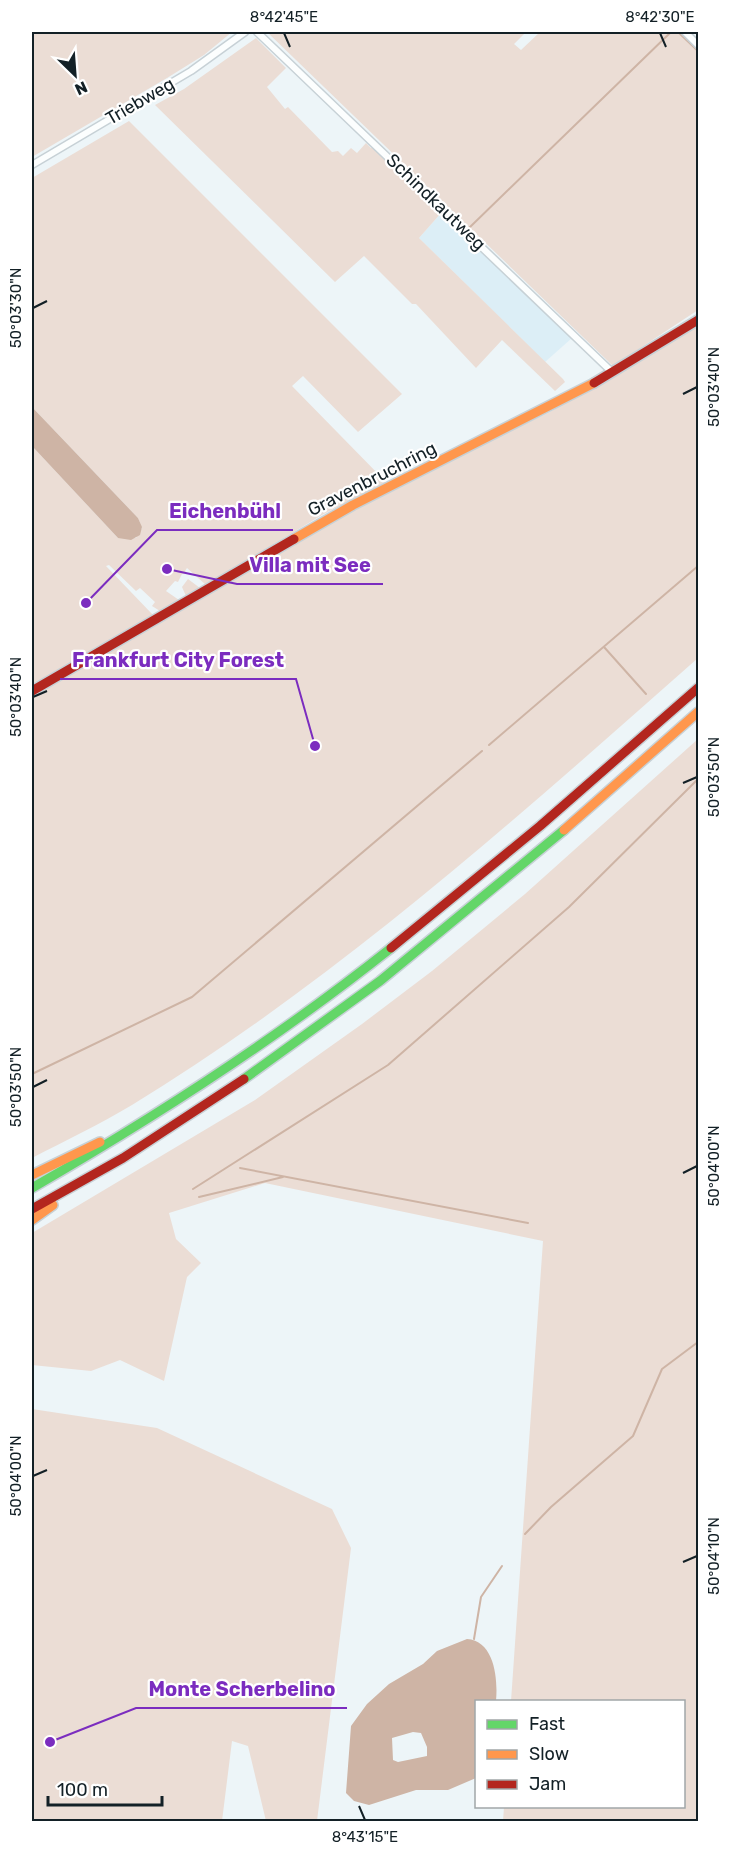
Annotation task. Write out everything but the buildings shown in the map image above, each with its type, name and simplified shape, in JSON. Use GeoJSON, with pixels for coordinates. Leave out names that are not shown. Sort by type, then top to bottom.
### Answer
{"type":"FeatureCollection","features":[{"type":"Feature","properties":{"kind":"main road","name":"Gravenbruchring"},"geometry":{"type":"LineString","coordinates":[[32,691],[352,505],[510,428],[613,373],[699,320]]}},
{"type":"Feature","properties":{"kind":"main road"},"geometry":{"type":"LineString","coordinates":[[32,1188],[137,1127],[265,1043],[390,951],[548,822],[699,688]]}},
{"type":"Feature","properties":{"kind":"main road"},"geometry":{"type":"LineString","coordinates":[[32,1220],[96,1175],[229,1092],[354,1001],[537,856],[699,712]]}},
{"type":"Feature","properties":{"kind":"main road"},"geometry":{"type":"LineString","coordinates":[[32,1175],[79,1151],[137,1127]]}},
{"type":"Feature","properties":{"kind":"main road"},"geometry":{"type":"LineString","coordinates":[[32,1209],[96,1175]]}},
{"type":"Feature","properties":{"kind":"street","name":"Triebweg"},"geometry":{"type":"LineString","coordinates":[[32,165],[191,71],[245,32]]}},
{"type":"Feature","properties":{"kind":"street","name":"Schindkautweg"},"geometry":{"type":"LineString","coordinates":[[257,32],[613,373]]}},
{"type":"Feature","properties":{"kind":"street"},"geometry":{"type":"LineString","coordinates":[[685,32],[699,45]]}},
{"type":"Feature","properties":{"kind":"shaded area"},"geometry":{"type":"Polygon","coordinates":[[[32,32],[232,32],[204,55],[32,157],[32,32]]]}},
{"type":"Feature","properties":{"kind":"shaded area"},"geometry":{"type":"Polygon","coordinates":[[[267,32],[526,32],[514,44],[521,50],[540,32],[680,32],[698,49],[698,310],[613,366],[267,32]]]}},
{"type":"Feature","properties":{"kind":"shaded area"},"geometry":{"type":"Polygon","coordinates":[[[256,38],[286,68],[267,87],[285,109],[288,107],[332,152],[338,151],[343,156],[351,148],[357,153],[366,143],[371,148],[375,147],[442,212],[419,238],[563,379],[565,382],[555,391],[502,340],[476,368],[416,304],[412,304],[364,256],[335,282],[155,105],[184,89],[256,38]]]}},
{"type":"Feature","properties":{"kind":"shaded area"},"geometry":{"type":"Polygon","coordinates":[[[129,121],[402,394],[358,432],[303,376],[292,386],[386,482],[322,515],[206,585],[187,568],[185,571],[187,573],[182,574],[178,582],[175,581],[166,591],[179,600],[160,611],[152,606],[155,602],[140,588],[136,591],[109,565],[106,566],[153,615],[32,686],[32,446],[118,538],[136,538],[142,528],[138,518],[32,407],[32,178],[129,121]]]}},
{"type":"Feature","properties":{"kind":"shaded area"},"geometry":{"type":"Polygon","coordinates":[[[442,212],[572,338],[545,362],[419,238],[442,212]]]}},
{"type":"Feature","properties":{"kind":"shaded area"},"geometry":{"type":"Polygon","coordinates":[[[698,325],[698,658],[494,836],[354,950],[208,1056],[132,1105],[32,1158],[32,694],[383,494],[550,412],[698,325]]]}},
{"type":"Feature","properties":{"kind":"shaded area"},"geometry":{"type":"Polygon","coordinates":[[[32,407],[138,518],[142,527],[140,535],[131,540],[118,538],[32,446],[32,407]]]}},
{"type":"Feature","properties":{"kind":"shaded area"},"geometry":{"type":"Polygon","coordinates":[[[188,579],[200,588],[186,596],[182,587],[188,579]]]}},
{"type":"Feature","properties":{"kind":"shaded area"},"geometry":{"type":"Polygon","coordinates":[[[698,739],[698,1821],[503,1821],[504,1808],[685,1808],[685,1700],[511,1700],[543,1241],[265,1183],[169,1213],[176,1239],[201,1263],[187,1277],[164,1381],[120,1360],[91,1371],[32,1365],[32,1233],[255,1100],[432,971],[525,894],[698,739]]]}},
{"type":"Feature","properties":{"kind":"shaded area"},"geometry":{"type":"Polygon","coordinates":[[[32,1409],[157,1428],[332,1509],[351,1548],[317,1821],[266,1821],[248,1746],[232,1741],[222,1821],[32,1821],[32,1409]]]}},
{"type":"Feature","properties":{"kind":"shaded area"},"geometry":{"type":"Polygon","coordinates":[[[467,1639],[476,1641],[489,1654],[495,1673],[496,1700],[475,1700],[475,1778],[448,1790],[416,1790],[369,1805],[354,1801],[346,1793],[351,1726],[367,1704],[389,1684],[423,1664],[437,1651],[467,1639]],[[413,1732],[392,1738],[393,1760],[398,1762],[427,1756],[427,1747],[421,1733],[413,1732]]]}},
{"type":"Feature","properties":{"kind":"waterway"},"geometry":{"type":"LineString","coordinates":[[469,228],[671,32]]}},
{"type":"Feature","properties":{"kind":"waterway"},"geometry":{"type":"LineString","coordinates":[[678,32],[698,51]]}},
{"type":"Feature","properties":{"kind":"waterway"},"geometry":{"type":"LineString","coordinates":[[489,745],[698,566]]}},
{"type":"Feature","properties":{"kind":"waterway"},"geometry":{"type":"LineString","coordinates":[[604,647],[646,694]]}},
{"type":"Feature","properties":{"kind":"waterway"},"geometry":{"type":"LineString","coordinates":[[32,1074],[192,997],[482,751]]}},
{"type":"Feature","properties":{"kind":"waterway"},"geometry":{"type":"LineString","coordinates":[[193,1189],[388,1065],[569,907],[698,779]]}},
{"type":"Feature","properties":{"kind":"waterway"},"geometry":{"type":"LineString","coordinates":[[240,1168],[528,1223]]}},
{"type":"Feature","properties":{"kind":"waterway"},"geometry":{"type":"LineString","coordinates":[[199,1197],[283,1177]]}},
{"type":"Feature","properties":{"kind":"waterway"},"geometry":{"type":"LineString","coordinates":[[525,1534],[551,1507],[633,1436],[662,1369],[698,1342]]}},
{"type":"Feature","properties":{"kind":"waterway"},"geometry":{"type":"LineString","coordinates":[[474,1639],[481,1597],[502,1566]]}},
{"type":"Feature","properties":{"kind":"traffic: fast"},"geometry":{"type":"LineString","coordinates":[[244,1079],[380,981],[564,830]]}},
{"type":"Feature","properties":{"kind":"traffic: fast"},"geometry":{"type":"LineString","coordinates":[[32,1188],[125,1133],[261,1045],[391,948]]}},
{"type":"Feature","properties":{"kind":"traffic: slow"},"geometry":{"type":"LineString","coordinates":[[294,539],[353,505],[594,383]]}},
{"type":"Feature","properties":{"kind":"traffic: slow"},"geometry":{"type":"LineString","coordinates":[[564,830],[698,712]]}},
{"type":"Feature","properties":{"kind":"traffic: slow"},"geometry":{"type":"LineString","coordinates":[[32,1175],[100,1142]]}},
{"type":"Feature","properties":{"kind":"traffic: slow"},"geometry":{"type":"LineString","coordinates":[[32,1220],[53,1205]]}},
{"type":"Feature","properties":{"kind":"traffic: jam"},"geometry":{"type":"LineString","coordinates":[[594,383],[698,320]]}},
{"type":"Feature","properties":{"kind":"traffic: jam"},"geometry":{"type":"LineString","coordinates":[[32,691],[294,539]]}},
{"type":"Feature","properties":{"kind":"traffic: jam"},"geometry":{"type":"LineString","coordinates":[[391,948],[540,826],[698,688]]}},
{"type":"Feature","properties":{"kind":"traffic: jam"},"geometry":{"type":"LineString","coordinates":[[32,1209],[123,1158],[244,1079]]}},
{"type":"Feature","properties":{"kind":"place","name":"Villa mit See"},"geometry":{"type":"Point","coordinates":[167,569]}},
{"type":"Feature","properties":{"kind":"place","name":"Eichenbühl"},"geometry":{"type":"Point","coordinates":[86,603]}},
{"type":"Feature","properties":{"kind":"place","name":"Frankfurt City Forest"},"geometry":{"type":"Point","coordinates":[315,746]}},
{"type":"Feature","properties":{"kind":"place","name":"Monte Scherbelino"},"geometry":{"type":"Point","coordinates":[50,1742]}}]}
